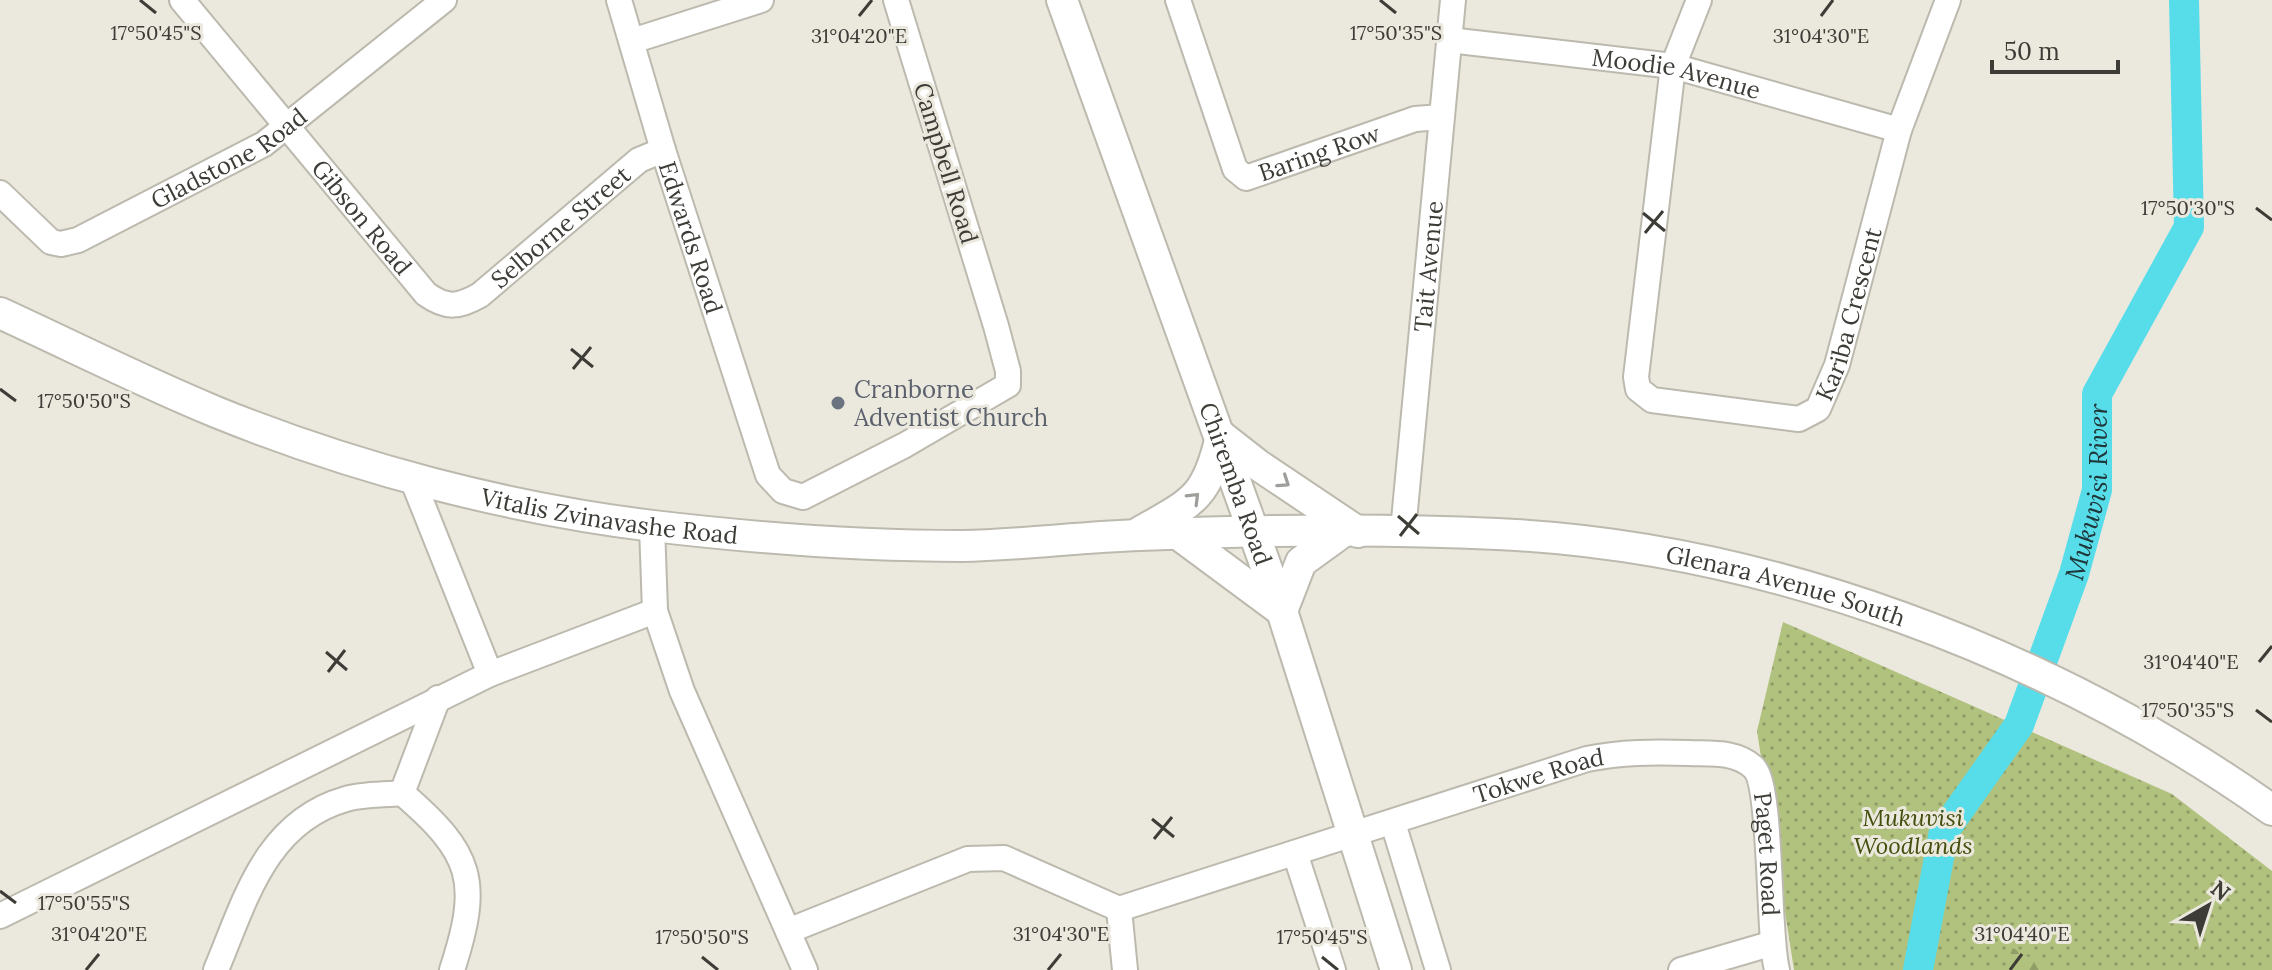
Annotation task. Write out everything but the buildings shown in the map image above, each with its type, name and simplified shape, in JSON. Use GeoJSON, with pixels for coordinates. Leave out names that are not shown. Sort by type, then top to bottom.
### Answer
{"type":"FeatureCollection","features":[{"type":"Feature","properties":{"kind":"main road","name":"Chiremba Road"},"geometry":{"type":"LineString","coordinates":[[1062,0],[1282,611],[1396,970]]}},
{"type":"Feature","properties":{"kind":"main road","name":"Vitalis Zvinavashe Road"},"geometry":{"type":"LineString","coordinates":[[4,318],[222,414],[411,476],[570,514],[652,526],[786,539],[962,546],[1135,535],[1254,533]]}},
{"type":"Feature","properties":{"kind":"main road"},"geometry":{"type":"LineString","coordinates":[[1135,535],[1188,505],[1202,490],[1213,472],[1221,436],[1350,532],[1301,562],[1282,611],[1178,534]]}},
{"type":"Feature","properties":{"kind":"main road","name":"Glenara Avenue South"},"geometry":{"type":"LineString","coordinates":[[1254,533],[1403,531],[1556,539],[1711,560],[1814,587],[2019,666],[2118,714],[2272,810]]}},
{"type":"Feature","properties":{"kind":"street","name":"Gibson Road"},"geometry":{"type":"LineString","coordinates":[[182,0],[426,294],[439,303],[460,307]]}},
{"type":"Feature","properties":{"kind":"street","name":"Gladstone Road"},"geometry":{"type":"LineString","coordinates":[[0,193],[51,242],[61,244],[78,240],[264,144],[444,0]]}},
{"type":"Feature","properties":{"kind":"street","name":"Edwards Road"},"geometry":{"type":"LineString","coordinates":[[619,0],[663,150],[768,475]]}},
{"type":"Feature","properties":{"kind":"street"},"geometry":{"type":"LineString","coordinates":[[632,41],[761,0]]}},
{"type":"Feature","properties":{"kind":"street","name":"Campbell Road"},"geometry":{"type":"LineString","coordinates":[[768,475],[790,494],[803,497],[817,492],[1008,385],[1008,371],[996,326],[896,0]]}},
{"type":"Feature","properties":{"kind":"street","name":"Baring Row"},"geometry":{"type":"LineString","coordinates":[[1178,0],[1235,169],[1246,178],[1415,119],[1441,117]]}},
{"type":"Feature","properties":{"kind":"street","name":"Tait Avenue"},"geometry":{"type":"LineString","coordinates":[[1403,531],[1453,0]]}},
{"type":"Feature","properties":{"kind":"street"},"geometry":{"type":"LineString","coordinates":[[1673,66],[1699,0]]}},
{"type":"Feature","properties":{"kind":"street","name":"Kariba Crescent"},"geometry":{"type":"LineString","coordinates":[[1673,66],[1636,377],[1638,389],[1652,400],[1799,419],[1818,409],[1837,365],[1899,130],[1948,0]]}},
{"type":"Feature","properties":{"kind":"street","name":"Moodie Avenue"},"geometry":{"type":"LineString","coordinates":[[1449,40],[1673,66],[1899,130]]}},
{"type":"Feature","properties":{"kind":"street","name":"Selborne Street"},"geometry":{"type":"LineString","coordinates":[[460,307],[480,295],[639,160],[663,150]]}},
{"type":"Feature","properties":{"kind":"street"},"geometry":{"type":"LineString","coordinates":[[411,476],[490,674]]}},
{"type":"Feature","properties":{"kind":"street"},"geometry":{"type":"LineString","coordinates":[[652,526],[655,611],[682,691],[805,970]]}},
{"type":"Feature","properties":{"kind":"street"},"geometry":{"type":"LineString","coordinates":[[0,916],[438,698],[490,674],[655,611]]}},
{"type":"Feature","properties":{"kind":"street"},"geometry":{"type":"LineString","coordinates":[[402,793],[438,698]]}},
{"type":"Feature","properties":{"kind":"street","name":"Tokwe Road"},"geometry":{"type":"LineString","coordinates":[[1119,909],[1351,833],[1393,823],[1535,774],[1627,751],[1731,754]]}},
{"type":"Feature","properties":{"kind":"street","name":"Paget Road"},"geometry":{"type":"LineString","coordinates":[[1731,754],[1755,768],[1765,794],[1770,944],[1777,970]]}},
{"type":"Feature","properties":{"kind":"street"},"geometry":{"type":"LineString","coordinates":[[216,970],[264,858],[285,833],[311,813],[348,799],[402,793],[439,824],[456,848],[469,881],[467,924],[452,970]]}},
{"type":"Feature","properties":{"kind":"street"},"geometry":{"type":"LineString","coordinates":[[1393,823],[1438,970]]}},
{"type":"Feature","properties":{"kind":"street"},"geometry":{"type":"LineString","coordinates":[[1295,853],[1333,970]]}},
{"type":"Feature","properties":{"kind":"street"},"geometry":{"type":"LineString","coordinates":[[788,931],[968,859],[1004,858],[1119,909],[1125,970]]}},
{"type":"Feature","properties":{"kind":"street"},"geometry":{"type":"LineString","coordinates":[[1681,970],[1770,944]]}},
{"type":"Feature","properties":{"kind":"green space","name":"Mukuvisi Woodlands"},"geometry":{"type":"Polygon","coordinates":[[[1783,622],[2172,794],[2272,871],[2272,970],[1794,970],[1757,731],[1783,622]]]}},
{"type":"Feature","properties":{"kind":"green space"},"geometry":{"type":"Polygon","coordinates":[[[2013,948],[2051,970],[2003,970],[2013,948]]]}},
{"type":"Feature","properties":{"kind":"waterway","name":"Mukuvisi River"},"geometry":{"type":"LineString","coordinates":[[1918,970],[1944,831],[2019,725],[2074,574],[2097,490],[2097,394],[2189,227],[2184,0]]}},
{"type":"Feature","properties":{"kind":"place","name":"Cranborne Adventist Church"},"geometry":{"type":"Point","coordinates":[838,403]}}]}
